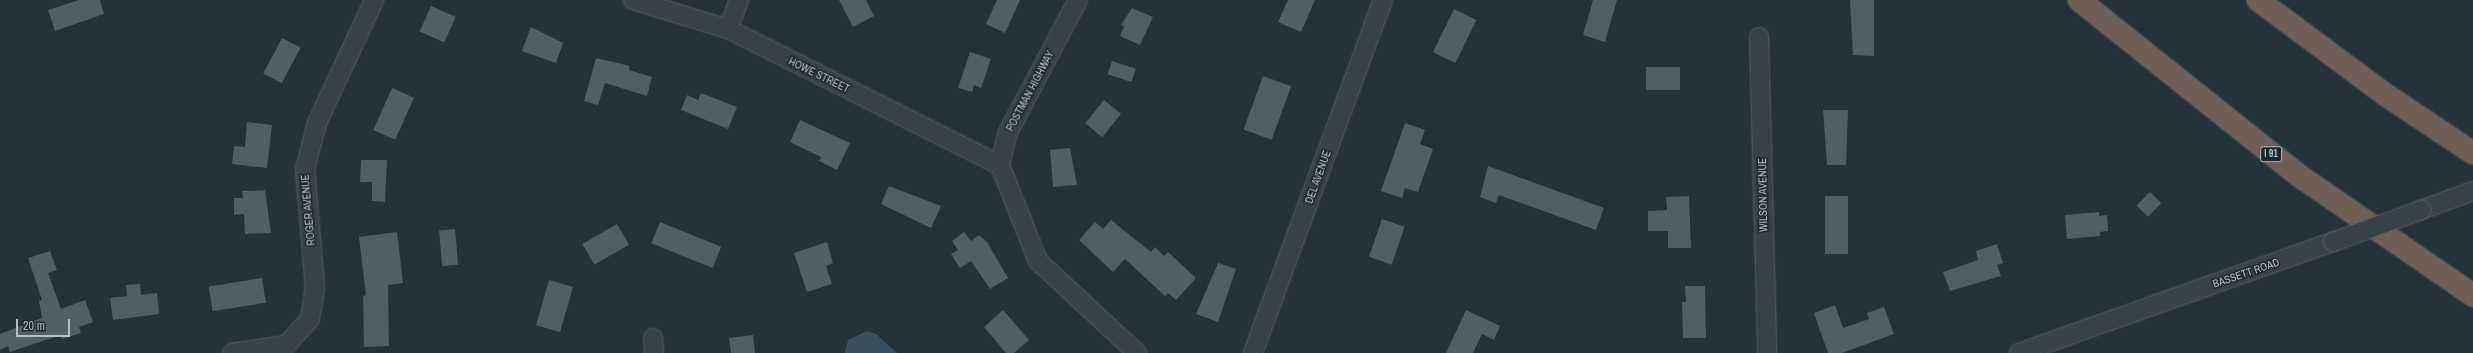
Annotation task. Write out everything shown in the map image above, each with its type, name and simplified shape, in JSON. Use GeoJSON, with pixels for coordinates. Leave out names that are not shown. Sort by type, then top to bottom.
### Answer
{"type":"FeatureCollection","features":[{"type":"Feature","properties":{"kind":"highway","name":"I 91"},"geometry":{"type":"LineString","coordinates":[[2079,0],[2301,177],[2473,295]]}},
{"type":"Feature","properties":{"kind":"highway"},"geometry":{"type":"LineString","coordinates":[[2258,0],[2353,71],[2473,153]]}},
{"type":"Feature","properties":{"kind":"street","name":"ROGER AVENUE"},"geometry":{"type":"LineString","coordinates":[[232,353],[286,345],[310,319],[315,288],[305,169],[317,123],[374,0]]}},
{"type":"Feature","properties":{"kind":"street","name":"HOWE STREET"},"geometry":{"type":"LineString","coordinates":[[633,0],[728,29],[1000,165]]}},
{"type":"Feature","properties":{"kind":"street"},"geometry":{"type":"LineString","coordinates":[[728,29],[739,0]]}},
{"type":"Feature","properties":{"kind":"street","name":"POSTMAN HIGHWAY"},"geometry":{"type":"LineString","coordinates":[[1000,165],[1008,132],[1078,0]]}},
{"type":"Feature","properties":{"kind":"street","name":"DEL AVENUE"},"geometry":{"type":"LineString","coordinates":[[1253,353],[1383,0]]}},
{"type":"Feature","properties":{"kind":"street","name":"WILSON AVENUE"},"geometry":{"type":"LineString","coordinates":[[1759,37],[1767,353]]}},
{"type":"Feature","properties":{"kind":"street"},"geometry":{"type":"LineString","coordinates":[[1000,165],[1038,261],[1137,353]]}},
{"type":"Feature","properties":{"kind":"street","name":"BASSETT ROAD"},"geometry":{"type":"LineString","coordinates":[[2019,353],[2468,193]]}},
{"type":"Feature","properties":{"kind":"water"},"geometry":{"type":"Polygon","coordinates":[[[867,331],[876,334],[897,353],[845,353],[848,340],[867,331]]]}},
{"type":"Feature","properties":{"kind":"building"},"geometry":{"type":"Polygon","coordinates":[[[79,0],[100,0],[104,14],[55,31],[48,10],[79,0]]]}},
{"type":"Feature","properties":{"kind":"building"},"geometry":{"type":"Polygon","coordinates":[[[839,0],[866,0],[874,16],[853,27],[839,0]]]}},
{"type":"Feature","properties":{"kind":"building"},"geometry":{"type":"Polygon","coordinates":[[[997,0],[1020,0],[1005,33],[986,24],[997,0]]]}},
{"type":"Feature","properties":{"kind":"building"},"geometry":{"type":"Polygon","coordinates":[[[1288,0],[1315,0],[1301,32],[1278,22],[1288,0]]]}},
{"type":"Feature","properties":{"kind":"building"},"geometry":{"type":"Polygon","coordinates":[[[1593,0],[1617,0],[1605,42],[1583,35],[1593,0]]]}},
{"type":"Feature","properties":{"kind":"building"},"geometry":{"type":"Polygon","coordinates":[[[1850,0],[1874,0],[1874,56],[1853,55],[1850,0]]]}},
{"type":"Feature","properties":{"kind":"building"},"geometry":{"type":"Polygon","coordinates":[[[431,6],[456,17],[444,43],[420,32],[431,6]]]}},
{"type":"Feature","properties":{"kind":"building"},"geometry":{"type":"Polygon","coordinates":[[[1132,8],[1153,17],[1140,45],[1120,36],[1124,26],[1121,25],[1132,8]]]}},
{"type":"Feature","properties":{"kind":"building"},"geometry":{"type":"Polygon","coordinates":[[[1454,9],[1476,20],[1455,63],[1433,52],[1454,9]]]}},
{"type":"Feature","properties":{"kind":"building"},"geometry":{"type":"Polygon","coordinates":[[[531,27],[563,43],[556,63],[522,51],[531,27]]]}},
{"type":"Feature","properties":{"kind":"building"},"geometry":{"type":"Polygon","coordinates":[[[282,38],[301,48],[282,83],[263,73],[282,38]]]}},
{"type":"Feature","properties":{"kind":"building"},"geometry":{"type":"Polygon","coordinates":[[[970,52],[991,59],[981,88],[974,85],[972,92],[958,88],[970,52]]]}},
{"type":"Feature","properties":{"kind":"building"},"geometry":{"type":"Polygon","coordinates":[[[596,58],[630,66],[629,70],[652,77],[647,96],[605,83],[598,105],[584,101],[596,58]]]}},
{"type":"Feature","properties":{"kind":"building"},"geometry":{"type":"Polygon","coordinates":[[[1112,61],[1136,69],[1131,82],[1108,74],[1112,61]]]}},
{"type":"Feature","properties":{"kind":"building"},"geometry":{"type":"Polygon","coordinates":[[[1646,67],[1680,67],[1680,90],[1646,90],[1646,67]]]}},
{"type":"Feature","properties":{"kind":"building"},"geometry":{"type":"Polygon","coordinates":[[[1263,76],[1291,86],[1272,140],[1244,130],[1263,76]]]}},
{"type":"Feature","properties":{"kind":"building"},"geometry":{"type":"Polygon","coordinates":[[[392,88],[414,98],[395,140],[373,130],[392,88]]]}},
{"type":"Feature","properties":{"kind":"building"},"geometry":{"type":"Polygon","coordinates":[[[701,93],[737,107],[728,129],[681,110],[687,95],[698,100],[701,93]]]}},
{"type":"Feature","properties":{"kind":"building"},"geometry":{"type":"Polygon","coordinates":[[[1104,100],[1121,114],[1102,137],[1085,123],[1104,100]]]}},
{"type":"Feature","properties":{"kind":"building"},"geometry":{"type":"Polygon","coordinates":[[[1823,110],[1848,110],[1846,165],[1827,165],[1823,110]]]}},
{"type":"Feature","properties":{"kind":"building"},"geometry":{"type":"Polygon","coordinates":[[[800,120],[850,143],[837,170],[819,161],[821,157],[790,142],[800,120]]]}},
{"type":"Feature","properties":{"kind":"building"},"geometry":{"type":"Polygon","coordinates":[[[247,122],[272,125],[267,168],[232,164],[234,146],[245,147],[247,122]]]}},
{"type":"Feature","properties":{"kind":"building"},"geometry":{"type":"Polygon","coordinates":[[[1405,123],[1425,130],[1420,144],[1433,149],[1418,192],[1405,188],[1402,198],[1381,191],[1405,123]]]}},
{"type":"Feature","properties":{"kind":"building"},"geometry":{"type":"Polygon","coordinates":[[[1070,148],[1077,185],[1053,187],[1050,150],[1070,148]]]}},
{"type":"Feature","properties":{"kind":"building"},"geometry":{"type":"Polygon","coordinates":[[[361,160],[387,160],[385,202],[372,201],[372,182],[360,182],[361,160]]]}},
{"type":"Feature","properties":{"kind":"building"},"geometry":{"type":"Polygon","coordinates":[[[1488,166],[1604,208],[1596,230],[1499,195],[1496,203],[1480,197],[1488,166]]]}},
{"type":"Feature","properties":{"kind":"building"},"geometry":{"type":"Polygon","coordinates":[[[889,186],[941,206],[931,228],[881,204],[889,186]]]}},
{"type":"Feature","properties":{"kind":"building"},"geometry":{"type":"Polygon","coordinates":[[[265,190],[271,233],[245,234],[244,214],[234,215],[234,198],[243,198],[242,191],[265,190]]]}},
{"type":"Feature","properties":{"kind":"building"},"geometry":{"type":"Polygon","coordinates":[[[2150,192],[2161,203],[2148,217],[2137,205],[2150,192]]]}},
{"type":"Feature","properties":{"kind":"building"},"geometry":{"type":"Polygon","coordinates":[[[1689,196],[1691,248],[1668,248],[1668,231],[1648,231],[1648,211],[1667,210],[1666,197],[1689,196]]]}},
{"type":"Feature","properties":{"kind":"building"},"geometry":{"type":"Polygon","coordinates":[[[1825,196],[1848,196],[1848,254],[1825,254],[1825,196]]]}},
{"type":"Feature","properties":{"kind":"building"},"geometry":{"type":"Polygon","coordinates":[[[2099,212],[2099,216],[2107,215],[2108,231],[2100,232],[2100,236],[2067,239],[2065,215],[2099,212]]]}},
{"type":"Feature","properties":{"kind":"building"},"geometry":{"type":"Polygon","coordinates":[[[1382,219],[1405,227],[1392,265],[1369,257],[1382,219]]]}},
{"type":"Feature","properties":{"kind":"building"},"geometry":{"type":"Polygon","coordinates":[[[1111,220],[1151,252],[1155,247],[1164,256],[1168,252],[1196,278],[1176,300],[1168,293],[1165,296],[1125,259],[1113,272],[1079,240],[1095,222],[1103,229],[1111,220]]]}},
{"type":"Feature","properties":{"kind":"building"},"geometry":{"type":"Polygon","coordinates":[[[660,222],[721,247],[713,268],[651,243],[660,222]]]}},
{"type":"Feature","properties":{"kind":"building"},"geometry":{"type":"Polygon","coordinates":[[[617,224],[629,245],[594,265],[582,244],[617,224]]]}},
{"type":"Feature","properties":{"kind":"building"},"geometry":{"type":"Polygon","coordinates":[[[455,229],[458,265],[442,266],[439,230],[455,229]]]}},
{"type":"Feature","properties":{"kind":"building"},"geometry":{"type":"Polygon","coordinates":[[[397,232],[403,283],[388,285],[389,346],[364,347],[363,296],[366,295],[359,237],[397,232]]]}},
{"type":"Feature","properties":{"kind":"building"},"geometry":{"type":"Polygon","coordinates":[[[964,232],[971,241],[979,235],[987,242],[1008,278],[990,289],[971,261],[960,268],[951,254],[958,250],[952,241],[964,232]]]}},
{"type":"Feature","properties":{"kind":"building"},"geometry":{"type":"Polygon","coordinates":[[[827,242],[833,263],[826,266],[832,284],[807,292],[794,253],[827,242]]]}},
{"type":"Feature","properties":{"kind":"building"},"geometry":{"type":"Polygon","coordinates":[[[1997,244],[2003,263],[1997,265],[2001,276],[1950,291],[1943,272],[1978,260],[1976,251],[1997,244]]]}},
{"type":"Feature","properties":{"kind":"building"},"geometry":{"type":"Polygon","coordinates":[[[50,251],[57,270],[48,273],[61,309],[85,300],[93,322],[79,327],[81,333],[62,339],[61,335],[10,352],[8,346],[0,350],[0,334],[42,318],[39,301],[42,300],[28,258],[50,251]]]}},
{"type":"Feature","properties":{"kind":"building"},"geometry":{"type":"Polygon","coordinates":[[[1218,263],[1236,269],[1218,322],[1196,314],[1218,263]]]}},
{"type":"Feature","properties":{"kind":"building"},"geometry":{"type":"Polygon","coordinates":[[[262,278],[266,303],[213,311],[209,286],[262,278]]]}},
{"type":"Feature","properties":{"kind":"building"},"geometry":{"type":"Polygon","coordinates":[[[549,280],[573,287],[560,332],[536,325],[549,280]]]}},
{"type":"Feature","properties":{"kind":"building"},"geometry":{"type":"Polygon","coordinates":[[[140,284],[141,295],[157,293],[159,314],[113,320],[110,298],[127,296],[126,285],[140,284]]]}},
{"type":"Feature","properties":{"kind":"building"},"geometry":{"type":"Polygon","coordinates":[[[1685,286],[1705,286],[1706,338],[1683,338],[1682,302],[1686,302],[1685,286]]]}},
{"type":"Feature","properties":{"kind":"building"},"geometry":{"type":"Polygon","coordinates":[[[1835,305],[1843,328],[1869,319],[1867,313],[1884,307],[1894,334],[1842,353],[1828,353],[1814,313],[1835,305]]]}},
{"type":"Feature","properties":{"kind":"building"},"geometry":{"type":"Polygon","coordinates":[[[1003,310],[1029,340],[1014,353],[1006,353],[984,327],[1003,310]]]}},
{"type":"Feature","properties":{"kind":"building"},"geometry":{"type":"Polygon","coordinates":[[[1466,310],[1500,326],[1494,340],[1482,334],[1473,353],[1446,353],[1466,310]]]}},
{"type":"Feature","properties":{"kind":"building"},"geometry":{"type":"Polygon","coordinates":[[[753,335],[755,353],[731,353],[729,338],[753,335]]]}}]}
